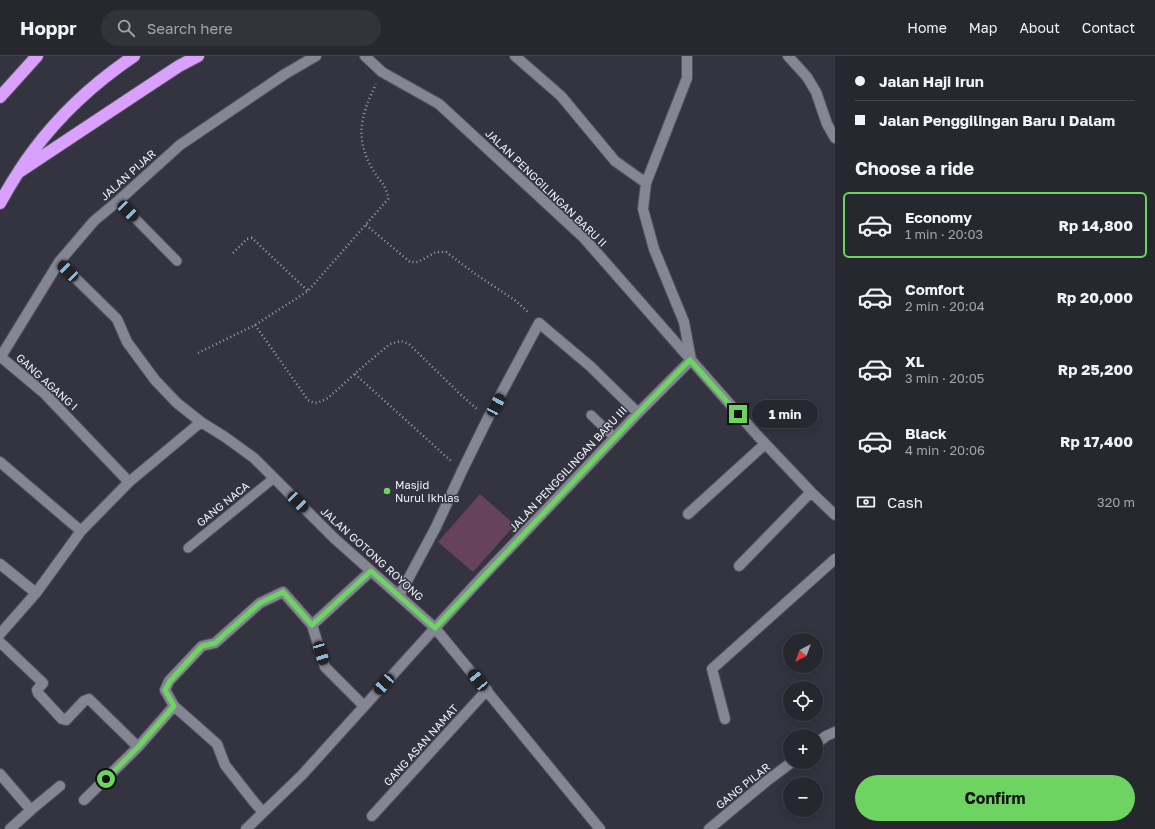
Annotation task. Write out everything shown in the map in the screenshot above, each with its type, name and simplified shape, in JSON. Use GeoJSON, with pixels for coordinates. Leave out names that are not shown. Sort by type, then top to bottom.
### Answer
{"type":"FeatureCollection","features":[{"type":"Feature","properties":{"kind":"highway"},"geometry":{"type":"LineString","coordinates":[[0,96],[37,56]]}},
{"type":"Feature","properties":{"kind":"highway"},"geometry":{"type":"LineString","coordinates":[[0,203],[33,151],[56,123],[85,93],[109,73],[134,56]]}},
{"type":"Feature","properties":{"kind":"highway"},"geometry":{"type":"LineString","coordinates":[[19,172],[179,66],[198,56]]}},
{"type":"Feature","properties":{"kind":"street","name":"JALAN PIJAR"},"geometry":{"type":"LineString","coordinates":[[0,357],[59,262],[94,221],[180,144],[285,74],[316,56]]}},
{"type":"Feature","properties":{"kind":"street","name":"JALAN PENGGILINGAN BARU II"},"geometry":{"type":"LineString","coordinates":[[365,56],[382,72],[439,104],[583,237],[765,444],[835,515]]}},
{"type":"Feature","properties":{"kind":"street"},"geometry":{"type":"LineString","coordinates":[[515,56],[561,96],[615,161],[646,183]]}},
{"type":"Feature","properties":{"kind":"street"},"geometry":{"type":"LineString","coordinates":[[687,56],[687,78],[646,183],[642,209],[654,249],[684,322],[690,360]]}},
{"type":"Feature","properties":{"kind":"street"},"geometry":{"type":"LineString","coordinates":[[788,56],[807,77],[816,92],[827,124],[835,138]]}},
{"type":"Feature","properties":{"kind":"street","name":"JALAN GOTONG ROYONG"},"geometry":{"type":"LineString","coordinates":[[59,262],[117,319],[127,342],[155,380],[177,403],[201,422],[254,458],[334,538],[435,628]]}},
{"type":"Feature","properties":{"kind":"street"},"geometry":{"type":"LineString","coordinates":[[399,596],[436,527],[488,418],[539,323],[590,366],[638,413]]}},
{"type":"Feature","properties":{"kind":"street","name":"GANG AGANG I"},"geometry":{"type":"LineString","coordinates":[[0,357],[45,394],[129,482]]}},
{"type":"Feature","properties":{"kind":"street","name":"JALAN PENGGILINGAN BARU III"},"geometry":{"type":"LineString","coordinates":[[246,829],[302,775],[435,628],[690,360]]}},
{"type":"Feature","properties":{"kind":"street"},"geometry":{"type":"LineString","coordinates":[[0,634],[36,593],[81,531],[129,482],[201,422]]}},
{"type":"Feature","properties":{"kind":"street"},"geometry":{"type":"LineString","coordinates":[[688,514],[765,444]]}},
{"type":"Feature","properties":{"kind":"street"},"geometry":{"type":"LineString","coordinates":[[0,462],[81,531]]}},
{"type":"Feature","properties":{"kind":"street"},"geometry":{"type":"LineString","coordinates":[[739,566],[812,492]]}},
{"type":"Feature","properties":{"kind":"street"},"geometry":{"type":"LineString","coordinates":[[725,719],[712,669],[835,559]]}},
{"type":"Feature","properties":{"kind":"street"},"geometry":{"type":"LineString","coordinates":[[0,564],[36,593]]}},
{"type":"Feature","properties":{"kind":"street"},"geometry":{"type":"LineString","coordinates":[[312,625],[371,571]]}},
{"type":"Feature","properties":{"kind":"street"},"geometry":{"type":"LineString","coordinates":[[263,812],[225,765],[217,744],[174,706],[165,690],[170,681],[202,646],[215,643],[260,603],[283,592],[312,625],[325,667],[364,706]]}},
{"type":"Feature","properties":{"kind":"street"},"geometry":{"type":"LineString","coordinates":[[435,628],[487,690],[597,828]]}},
{"type":"Feature","properties":{"kind":"street"},"geometry":{"type":"LineString","coordinates":[[0,642],[43,683],[37,690],[38,693],[62,719],[66,720],[84,701],[89,699],[138,747]]}},
{"type":"Feature","properties":{"kind":"street","name":"GANG ASAN NAMAT"},"geometry":{"type":"LineString","coordinates":[[372,816],[487,690]]}},
{"type":"Feature","properties":{"kind":"street"},"geometry":{"type":"LineString","coordinates":[[84,800],[138,747],[174,706]]}},
{"type":"Feature","properties":{"kind":"street"},"geometry":{"type":"LineString","coordinates":[[823,738],[835,732]]}},
{"type":"Feature","properties":{"kind":"street","name":"GANG PILAR"},"geometry":{"type":"LineString","coordinates":[[709,829],[783,769]]}},
{"type":"Feature","properties":{"kind":"street"},"geometry":{"type":"LineString","coordinates":[[0,774],[31,810]]}},
{"type":"Feature","properties":{"kind":"street"},"geometry":{"type":"LineString","coordinates":[[10,829],[60,786]]}},
{"type":"Feature","properties":{"kind":"lane"},"geometry":{"type":"LineString","coordinates":[[118,201],[177,260]]}},
{"type":"Feature","properties":{"kind":"lane"},"geometry":{"type":"LineString","coordinates":[[591,415],[615,438]]}},
{"type":"Feature","properties":{"kind":"lane","name":"GANG NACA"},"geometry":{"type":"LineString","coordinates":[[188,548],[274,478]]}},
{"type":"Feature","properties":{"kind":"path"},"geometry":{"type":"LineString","coordinates":[[198,353],[255,325],[308,291],[388,200],[388,193],[385,186],[373,170],[362,148],[362,123],[368,102],[382,72]]}},
{"type":"Feature","properties":{"kind":"path"},"geometry":{"type":"LineString","coordinates":[[366,225],[410,262],[418,262],[436,252],[446,252],[516,301],[539,323]]}},
{"type":"Feature","properties":{"kind":"path"},"geometry":{"type":"LineString","coordinates":[[234,253],[247,239],[252,238],[308,291]]}},
{"type":"Feature","properties":{"kind":"path"},"geometry":{"type":"LineString","coordinates":[[255,325],[308,400],[312,402],[317,403],[328,398],[390,344],[401,341],[409,344],[488,418]]}},
{"type":"Feature","properties":{"kind":"path"},"geometry":{"type":"LineString","coordinates":[[354,374],[462,471]]}},
{"type":"Feature","properties":{"kind":"shaded area"},"geometry":{"type":"Polygon","coordinates":[[[480,494],[515,525],[473,572],[438,542],[480,494]]]}},
{"type":"Feature","properties":{"kind":"place","name":"Masjid Nurul Ikhlas"},"geometry":{"type":"Point","coordinates":[387,491]}},
{"type":"Feature","properties":{"kind":"route"},"geometry":{"type":"LineString","coordinates":[[106,779],[138,747],[174,706],[165,690],[170,681],[202,646],[215,643],[260,603],[283,592],[312,625],[371,571],[435,628],[690,360],[738,414]]}}]}
